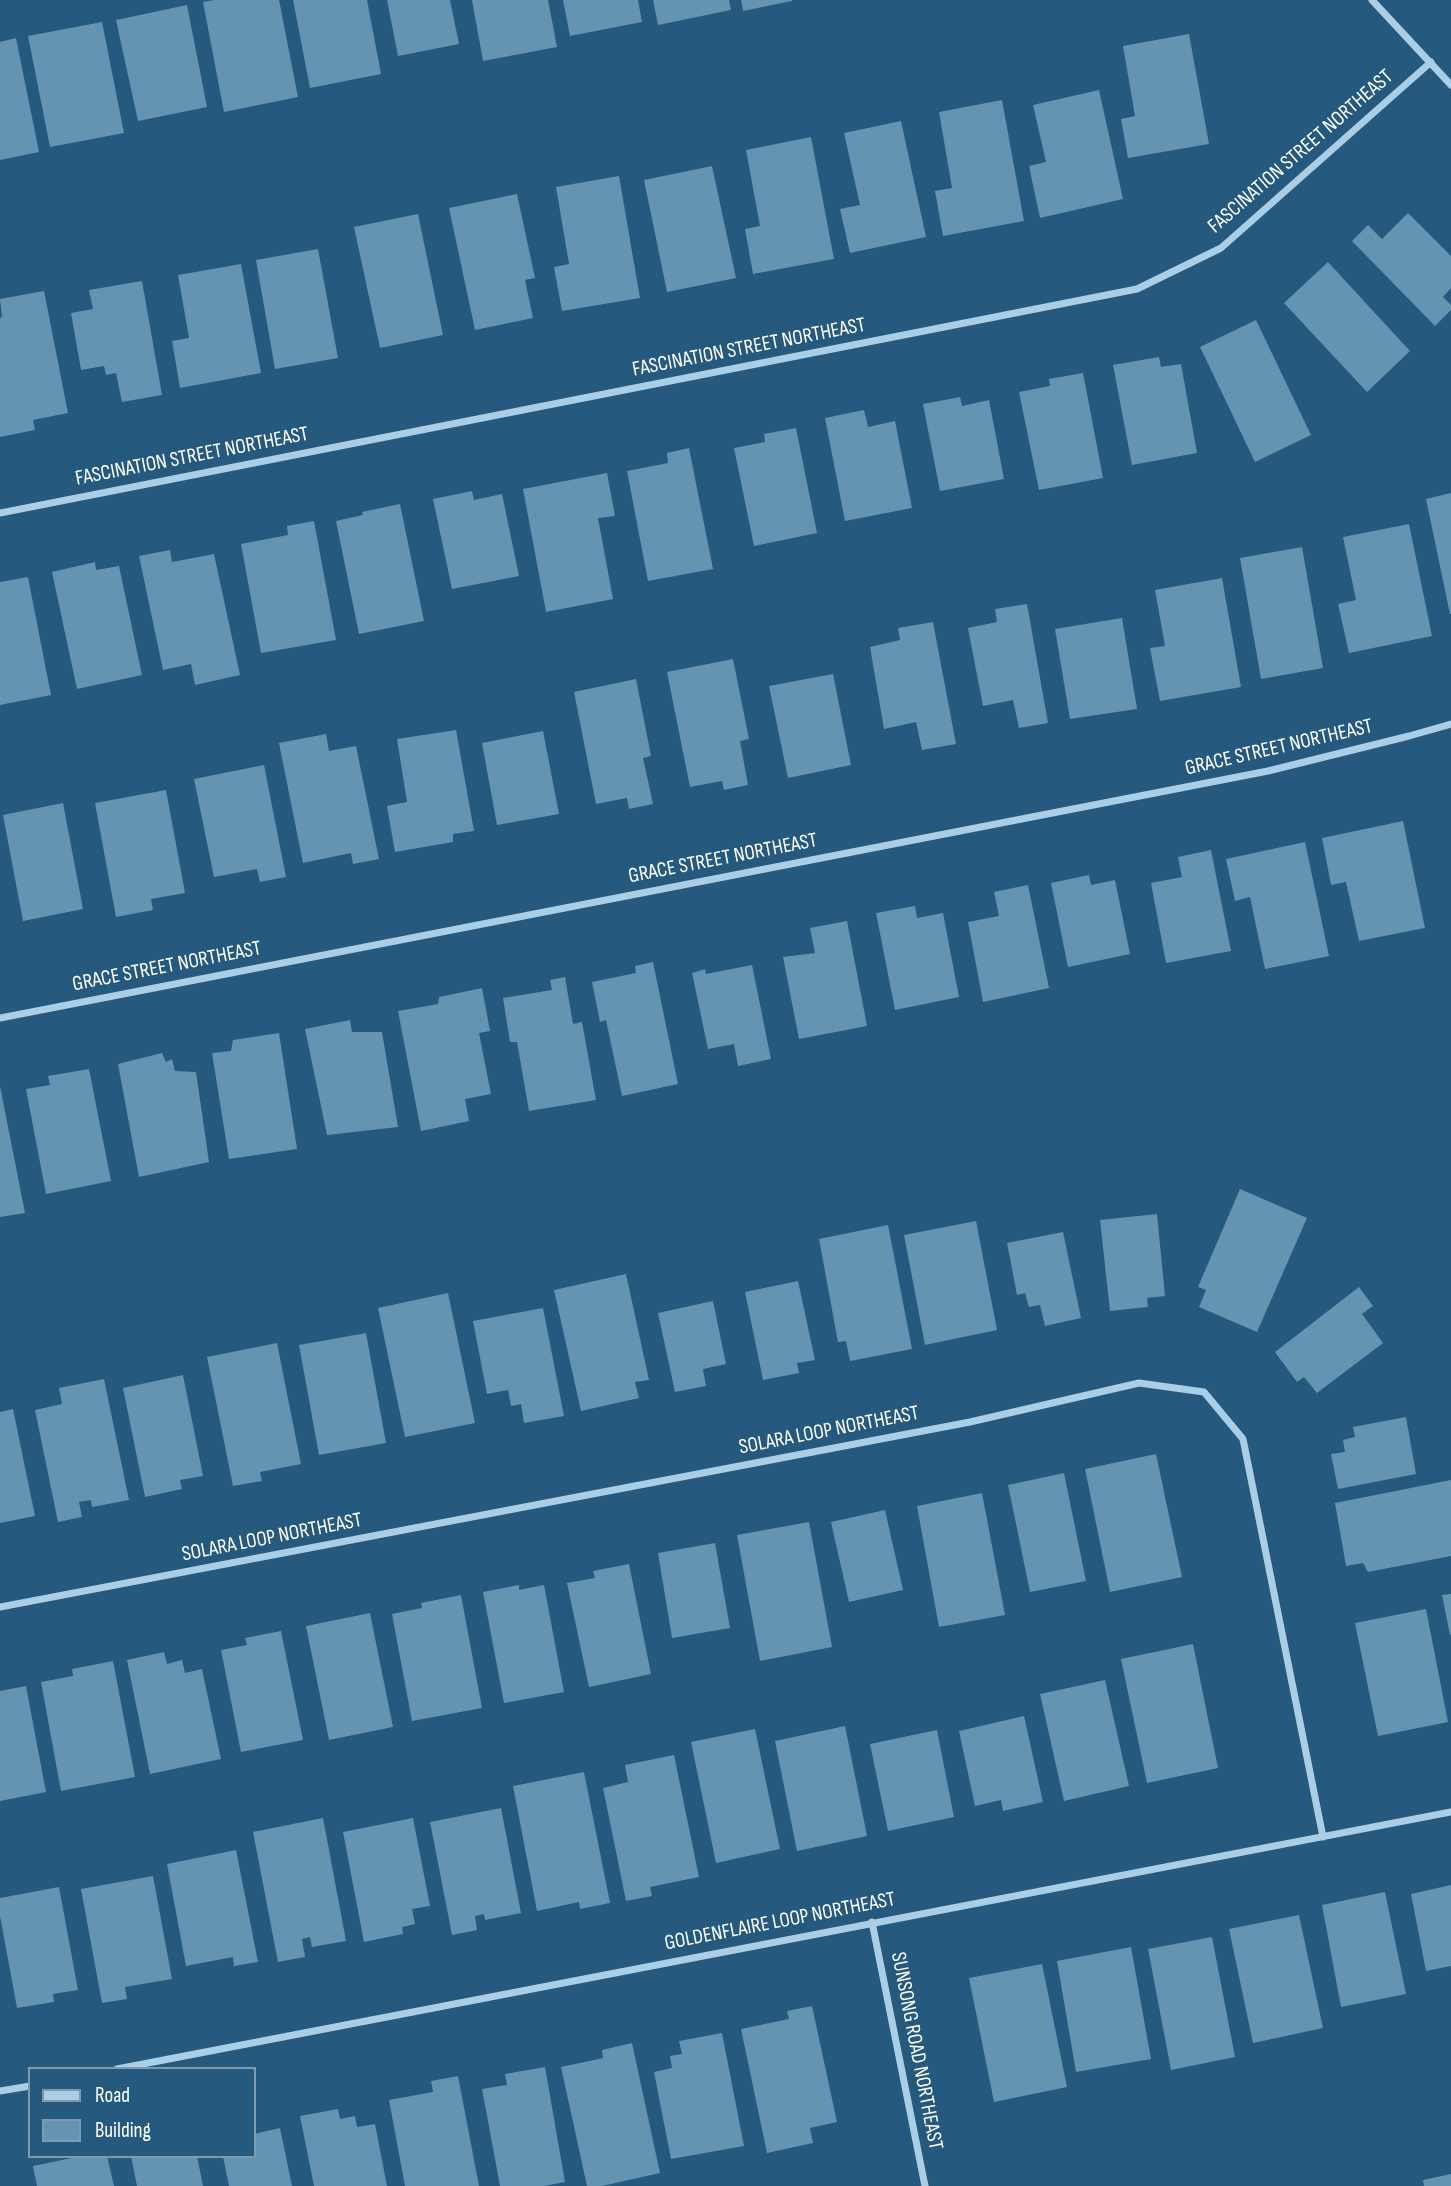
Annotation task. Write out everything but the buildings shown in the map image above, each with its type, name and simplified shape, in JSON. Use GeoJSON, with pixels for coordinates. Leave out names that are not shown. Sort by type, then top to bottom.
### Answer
{"type":"FeatureCollection","features":[{"type":"Feature","properties":{"kind":"street"},"geometry":{"type":"LineString","coordinates":[[1372,0],[1451,85]]}},
{"type":"Feature","properties":{"kind":"street","name":"FASCINATION STREET NORTHEAST"},"geometry":{"type":"LineString","coordinates":[[0,513],[1137,289],[1221,248],[1431,62]]}},
{"type":"Feature","properties":{"kind":"street","name":"GRACE STREET NORTHEAST"},"geometry":{"type":"LineString","coordinates":[[0,1018],[1268,771],[1451,724]]}},
{"type":"Feature","properties":{"kind":"street","name":"SOLARA LOOP NORTHEAST"},"geometry":{"type":"LineString","coordinates":[[0,1608],[970,1422],[1139,1383],[1204,1392],[1243,1438],[1323,1838]]}},
{"type":"Feature","properties":{"kind":"street","name":"GOLDENFLAIRE LOOP NORTHEAST"},"geometry":{"type":"LineString","coordinates":[[127,2067],[1451,1812]]}},
{"type":"Feature","properties":{"kind":"street","name":"SUNSONG ROAD NORTHEAST"},"geometry":{"type":"LineString","coordinates":[[872,1922],[925,2186]]}},
{"type":"Feature","properties":{"kind":"street"},"geometry":{"type":"LineString","coordinates":[[0,2091],[28,2086]]}}]}
